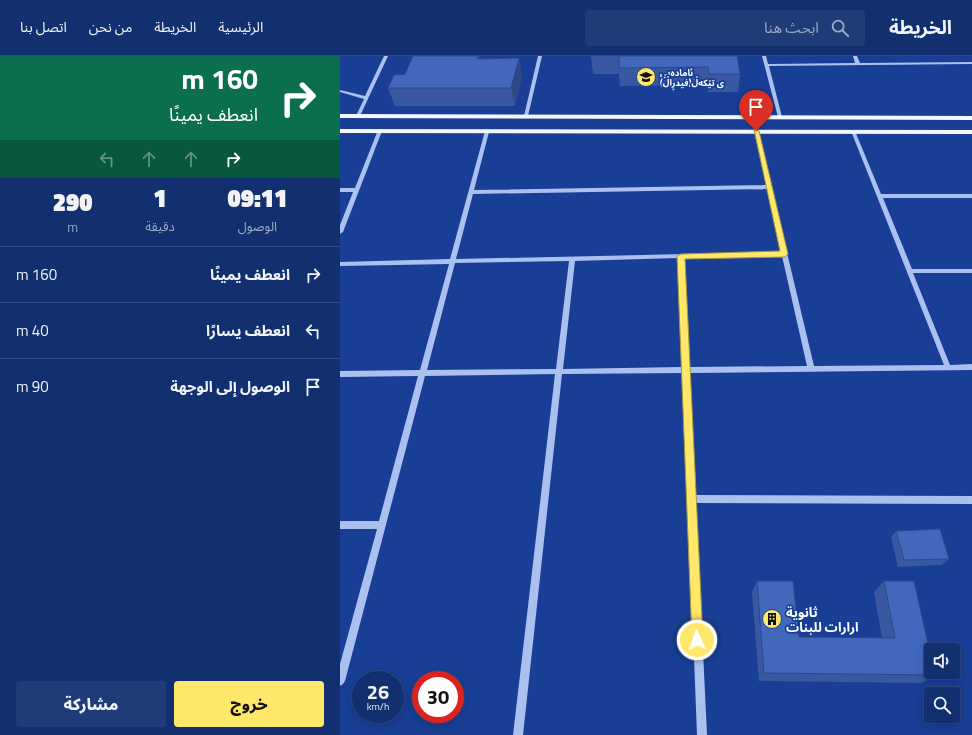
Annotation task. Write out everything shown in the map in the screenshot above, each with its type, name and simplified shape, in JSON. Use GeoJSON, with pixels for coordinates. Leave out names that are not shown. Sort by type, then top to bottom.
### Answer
{"type":"FeatureCollection","features":[{"type":"Feature","properties":{"kind":"main road"},"geometry":{"type":"LineString","coordinates":[[340,116],[972,118]]}},
{"type":"Feature","properties":{"kind":"main road"},"geometry":{"type":"LineString","coordinates":[[573,131],[580,124],[575,116]]}},
{"type":"Feature","properties":{"kind":"main road"},"geometry":{"type":"LineString","coordinates":[[340,131],[972,132]]}},
{"type":"Feature","properties":{"kind":"street"},"geometry":{"type":"LineString","coordinates":[[358,116],[386,56]]}},
{"type":"Feature","properties":{"kind":"street"},"geometry":{"type":"LineString","coordinates":[[526,116],[540,56]]}},
{"type":"Feature","properties":{"kind":"street"},"geometry":{"type":"LineString","coordinates":[[764,56],[780,117]]}},
{"type":"Feature","properties":{"kind":"street"},"geometry":{"type":"LineString","coordinates":[[855,56],[858,64]]}},
{"type":"Feature","properties":{"kind":"street"},"geometry":{"type":"LineString","coordinates":[[941,56],[945,63]]}},
{"type":"Feature","properties":{"kind":"street"},"geometry":{"type":"LineString","coordinates":[[766,65],[972,63]]}},
{"type":"Feature","properties":{"kind":"street"},"geometry":{"type":"LineString","coordinates":[[340,91],[366,98]]}},
{"type":"Feature","properties":{"kind":"street"},"geometry":{"type":"LineString","coordinates":[[340,232],[380,131]]}},
{"type":"Feature","properties":{"kind":"street"},"geometry":{"type":"LineString","coordinates":[[756,131],[811,368]]}},
{"type":"Feature","properties":{"kind":"street"},"geometry":{"type":"LineString","coordinates":[[853,131],[948,367]]}},
{"type":"Feature","properties":{"kind":"street"},"geometry":{"type":"LineString","coordinates":[[340,681],[487,132]]}},
{"type":"Feature","properties":{"kind":"street"},"geometry":{"type":"LineString","coordinates":[[471,192],[769,187]]}},
{"type":"Feature","properties":{"kind":"street"},"geometry":{"type":"LineString","coordinates":[[340,190],[357,190]]}},
{"type":"Feature","properties":{"kind":"street"},"geometry":{"type":"LineString","coordinates":[[879,196],[972,196]]}},
{"type":"Feature","properties":{"kind":"street"},"geometry":{"type":"LineString","coordinates":[[340,264],[785,254]]}},
{"type":"Feature","properties":{"kind":"street"},"geometry":{"type":"LineString","coordinates":[[681,256],[702,735]]}},
{"type":"Feature","properties":{"kind":"street"},"geometry":{"type":"LineString","coordinates":[[518,735],[572,258]]}},
{"type":"Feature","properties":{"kind":"street"},"geometry":{"type":"LineString","coordinates":[[910,271],[972,271]]}},
{"type":"Feature","properties":{"kind":"street"},"geometry":{"type":"LineString","coordinates":[[340,374],[972,367]]}},
{"type":"Feature","properties":{"kind":"street"},"geometry":{"type":"LineString","coordinates":[[691,499],[972,500]]}},
{"type":"Feature","properties":{"kind":"street"},"geometry":{"type":"LineString","coordinates":[[340,525],[382,525]]}},
{"type":"Feature","properties":{"kind":"building"},"geometry":{"type":"Polygon","coordinates":[[[413,56],[477,56],[477,59],[519,58],[511,88],[388,88],[394,75],[405,74],[413,56]]]}},
{"type":"Feature","properties":{"kind":"building"},"geometry":{"type":"Polygon","coordinates":[[[619,56],[737,56],[740,74],[709,74],[708,67],[619,68],[619,56]]]}},
{"type":"Feature","properties":{"kind":"building"},"geometry":{"type":"Polygon","coordinates":[[[940,529],[949,559],[904,560],[896,531],[940,529]]]}},
{"type":"Feature","properties":{"kind":"building","name":"ثانوية ارارات للبنات"},"geometry":{"type":"Polygon","coordinates":[[[757,581],[793,581],[799,637],[895,638],[884,581],[914,581],[928,643],[924,643],[924,675],[764,673],[757,581]]]}},
{"type":"Feature","properties":{"kind":"place","name":"ئامادەیی (فیدڕاڵ)ی تێکەڵ"},"geometry":{"type":"Point","coordinates":[646,77]}},
{"type":"Feature","properties":{"kind":"place","name":"ثانوية ارارات للبنات"},"geometry":{"type":"Point","coordinates":[772,619]}},
{"type":"Feature","properties":{"kind":"route"},"geometry":{"type":"LineString","coordinates":[[697,640],[681,256],[785,254],[756,131]]}}]}
